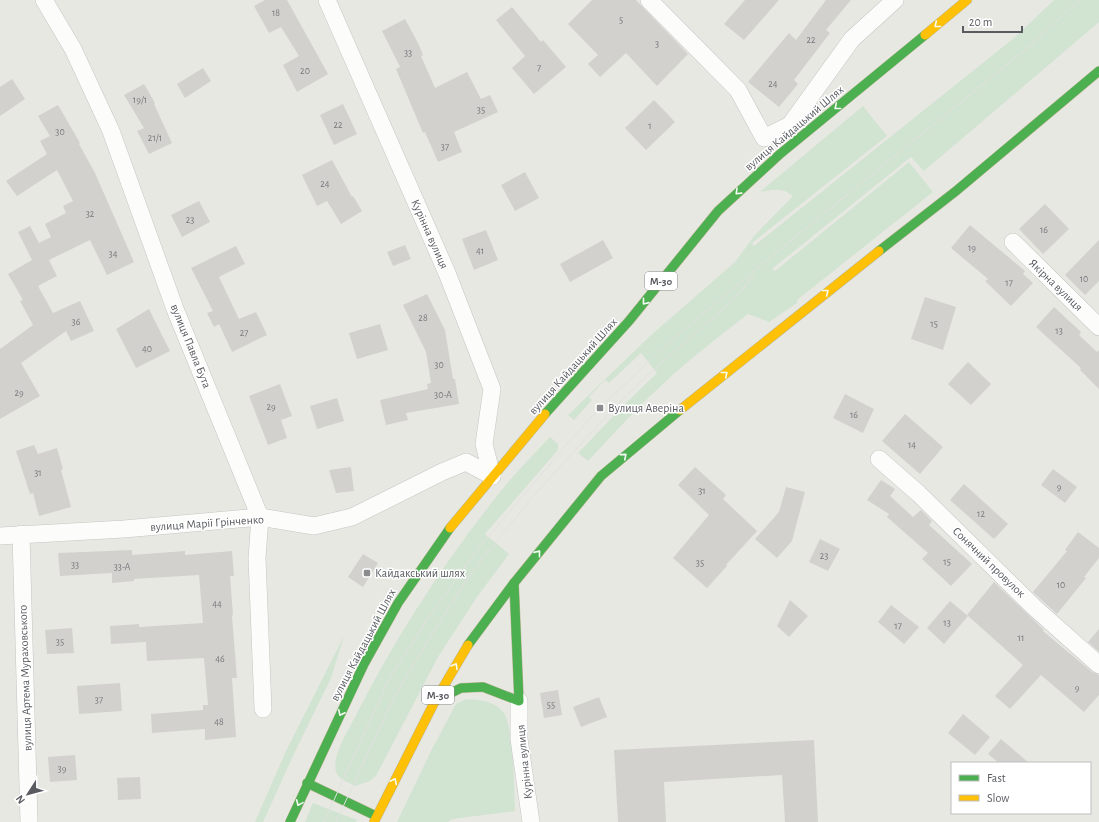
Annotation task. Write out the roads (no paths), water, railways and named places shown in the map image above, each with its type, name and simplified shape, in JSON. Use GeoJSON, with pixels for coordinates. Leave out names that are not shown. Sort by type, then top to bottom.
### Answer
{"type":"FeatureCollection","features":[{"type":"Feature","properties":{"kind":"highway","name":"вулиця Кайдацький Шлях"},"geometry":{"type":"LineString","coordinates":[[290,822],[364,664],[398,603],[455,520],[629,321],[718,212],[780,154],[967,0]]}},
{"type":"Feature","properties":{"kind":"highway","name":"М-30"},"geometry":{"type":"LineString","coordinates":[[375,819],[435,701],[468,644],[514,583],[601,476],[848,274],[956,191],[1099,71]]}},
{"type":"Feature","properties":{"kind":"highway"},"geometry":{"type":"LineString","coordinates":[[435,701],[461,688],[483,687],[519,701],[514,583]]}},
{"type":"Feature","properties":{"kind":"highway"},"geometry":{"type":"LineString","coordinates":[[307,783],[375,819]]}},
{"type":"Feature","properties":{"kind":"street","name":"вулиця Павла Бута"},"geometry":{"type":"LineString","coordinates":[[44,0],[73,50],[111,132],[175,309],[260,517],[257,558],[263,709]]}},
{"type":"Feature","properties":{"kind":"street","name":"Курінна вулиця"},"geometry":{"type":"LineString","coordinates":[[326,0],[447,273],[492,389],[484,444],[492,476]]}},
{"type":"Feature","properties":{"kind":"street"},"geometry":{"type":"LineString","coordinates":[[649,0],[738,90],[764,138],[790,125],[852,39],[895,0]]}},
{"type":"Feature","properties":{"kind":"street","name":"Якірна вулиця"},"geometry":{"type":"LineString","coordinates":[[1013,242],[1099,327]]}},
{"type":"Feature","properties":{"kind":"street","name":"Сонячний провулок"},"geometry":{"type":"LineString","coordinates":[[879,459],[919,494],[1035,608],[1099,665]]}},
{"type":"Feature","properties":{"kind":"street","name":"вулиця Марії Грінченко"},"geometry":{"type":"LineString","coordinates":[[0,536],[124,529],[260,517],[314,526],[352,517],[442,472],[466,462],[492,476]]}},
{"type":"Feature","properties":{"kind":"street","name":"вулиця Артема Мураховського"},"geometry":{"type":"LineString","coordinates":[[21,534],[29,822]]}},
{"type":"Feature","properties":{"kind":"street","name":"Курінна вулиця"},"geometry":{"type":"LineString","coordinates":[[519,701],[519,739],[531,822]]}},
{"type":"Feature","properties":{"kind":"tram line"},"geometry":{"type":"LineString","coordinates":[[324,822],[388,681],[426,621],[477,550],[566,445],[600,408],[665,346],[761,265],[1031,45],[1079,0]]}},
{"type":"Feature","properties":{"kind":"tram line"},"geometry":{"type":"LineString","coordinates":[[336,822],[394,697],[465,582],[487,553],[535,494],[614,408],[642,380],[730,303],[744,288],[754,274]]}},
{"type":"Feature","properties":{"kind":"place","name":"Вулиця Аверіна"},"geometry":{"type":"Point","coordinates":[600,408]}},
{"type":"Feature","properties":{"kind":"place","name":"Кайдакський шлях"},"geometry":{"type":"Point","coordinates":[367,573]}}]}
